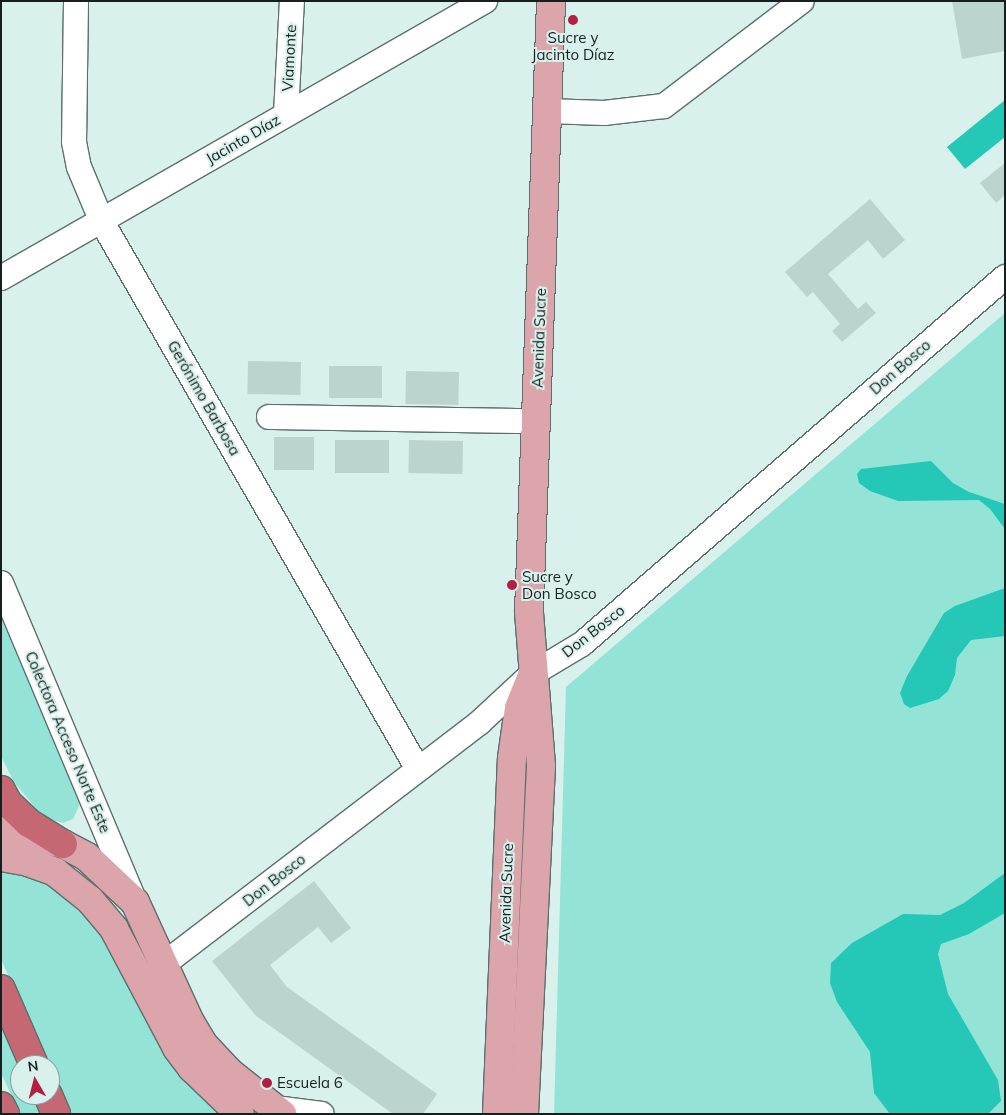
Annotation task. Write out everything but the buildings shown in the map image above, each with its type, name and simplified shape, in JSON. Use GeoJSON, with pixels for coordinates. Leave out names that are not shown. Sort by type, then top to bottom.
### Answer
{"type":"FeatureCollection","features":[{"type":"Feature","properties":{"kind":"highway"},"geometry":{"type":"LineString","coordinates":[[1,790],[8,803],[29,823],[63,844]]}},
{"type":"Feature","properties":{"kind":"highway"},"geometry":{"type":"LineString","coordinates":[[1,989],[30,1055]]}},
{"type":"Feature","properties":{"kind":"highway"},"geometry":{"type":"LineString","coordinates":[[1,1106],[4,1114]]}},
{"type":"Feature","properties":{"kind":"main road","name":"Avenida Sucre"},"geometry":{"type":"LineString","coordinates":[[524,1114],[541,765],[532,674],[529,611],[550,1]]}},
{"type":"Feature","properties":{"kind":"main road","name":"Avenida Sucre"},"geometry":{"type":"LineString","coordinates":[[496,1114],[512,758],[519,708],[532,674]]}},
{"type":"Feature","properties":{"kind":"main road"},"geometry":{"type":"LineString","coordinates":[[1,831],[63,844],[86,857],[135,902],[190,1022],[204,1045],[229,1072],[278,1111]]}},
{"type":"Feature","properties":{"kind":"main road"},"geometry":{"type":"LineString","coordinates":[[1,857],[28,862],[55,872],[90,900],[114,929],[177,1048],[192,1068],[240,1114]]}},
{"type":"Feature","properties":{"kind":"street","name":"Gerónimo Barbosa"},"geometry":{"type":"LineString","coordinates":[[76,1],[74,142],[79,167],[102,222],[418,769]]}},
{"type":"Feature","properties":{"kind":"street","name":"Viamonte"},"geometry":{"type":"LineString","coordinates":[[286,114],[292,1]]}},
{"type":"Feature","properties":{"kind":"street","name":"Jacinto Díaz"},"geometry":{"type":"LineString","coordinates":[[1,278],[102,222],[286,114],[485,1]]}},
{"type":"Feature","properties":{"kind":"street"},"geometry":{"type":"LineString","coordinates":[[547,111],[604,113],[664,106],[802,1]]}},
{"type":"Feature","properties":{"kind":"street","name":"Don Bosco"},"geometry":{"type":"LineString","coordinates":[[164,964],[478,724],[532,674],[582,644],[1005,277]]}},
{"type":"Feature","properties":{"kind":"street"},"geometry":{"type":"LineString","coordinates":[[270,417],[536,421]]}},
{"type":"Feature","properties":{"kind":"street","name":"Colectora Acceso Norte Este"},"geometry":{"type":"LineString","coordinates":[[1,583],[135,902]]}},
{"type":"Feature","properties":{"kind":"street"},"geometry":{"type":"LineString","coordinates":[[278,1111],[322,1114]]}},
{"type":"Feature","properties":{"kind":"shaded area"},"geometry":{"type":"Polygon","coordinates":[[[1005,100],[1005,137],[965,169],[947,147],[1005,100]]]}},
{"type":"Feature","properties":{"kind":"shaded area"},"geometry":{"type":"Polygon","coordinates":[[[1005,313],[1005,1114],[554,1114],[566,687],[1005,313]]]}},
{"type":"Feature","properties":{"kind":"shaded area"},"geometry":{"type":"Polygon","coordinates":[[[931,461],[953,483],[969,492],[1005,504],[1005,529],[990,509],[979,500],[898,501],[870,491],[859,483],[857,474],[861,469],[931,461]]]}},
{"type":"Feature","properties":{"kind":"shaded area"},"geometry":{"type":"Polygon","coordinates":[[[1005,588],[1005,636],[971,640],[957,658],[955,675],[948,691],[939,699],[910,708],[904,704],[900,693],[907,676],[944,613],[955,606],[1005,588]]]}},
{"type":"Feature","properties":{"kind":"shaded area"},"geometry":{"type":"Polygon","coordinates":[[[1,618],[81,802],[73,819],[63,823],[43,817],[14,782],[1,756],[1,618]]]}},
{"type":"Feature","properties":{"kind":"shaded area"},"geometry":{"type":"Polygon","coordinates":[[[1,862],[65,883],[228,1114],[70,1114],[60,1092],[60,1055],[44,1055],[1,959],[1,862]]]}},
{"type":"Feature","properties":{"kind":"shaded area"},"geometry":{"type":"Polygon","coordinates":[[[1005,873],[1005,913],[969,934],[941,944],[938,954],[948,994],[998,1080],[1001,1101],[988,1114],[890,1114],[874,1093],[870,1052],[837,1002],[830,983],[831,963],[852,943],[903,914],[940,915],[964,903],[1005,873]]]}},
{"type":"Feature","properties":{"kind":"shaded area"},"geometry":{"type":"Polygon","coordinates":[[[1,1025],[14,1055],[10,1055],[10,1092],[1,1073],[1,1025]]]}},
{"type":"Feature","properties":{"kind":"shaded area"},"geometry":{"type":"Polygon","coordinates":[[[16,1105],[36,1105],[40,1114],[20,1114],[16,1105]]]}},
{"type":"Feature","properties":{"kind":"place","name":"Sucre y Jacinto Díaz"},"geometry":{"type":"Point","coordinates":[573,20]}},
{"type":"Feature","properties":{"kind":"place","name":"Sucre y Don Bosco"},"geometry":{"type":"Point","coordinates":[512,585]}},
{"type":"Feature","properties":{"kind":"place","name":"Escuela 6"},"geometry":{"type":"Point","coordinates":[267,1083]}}]}
